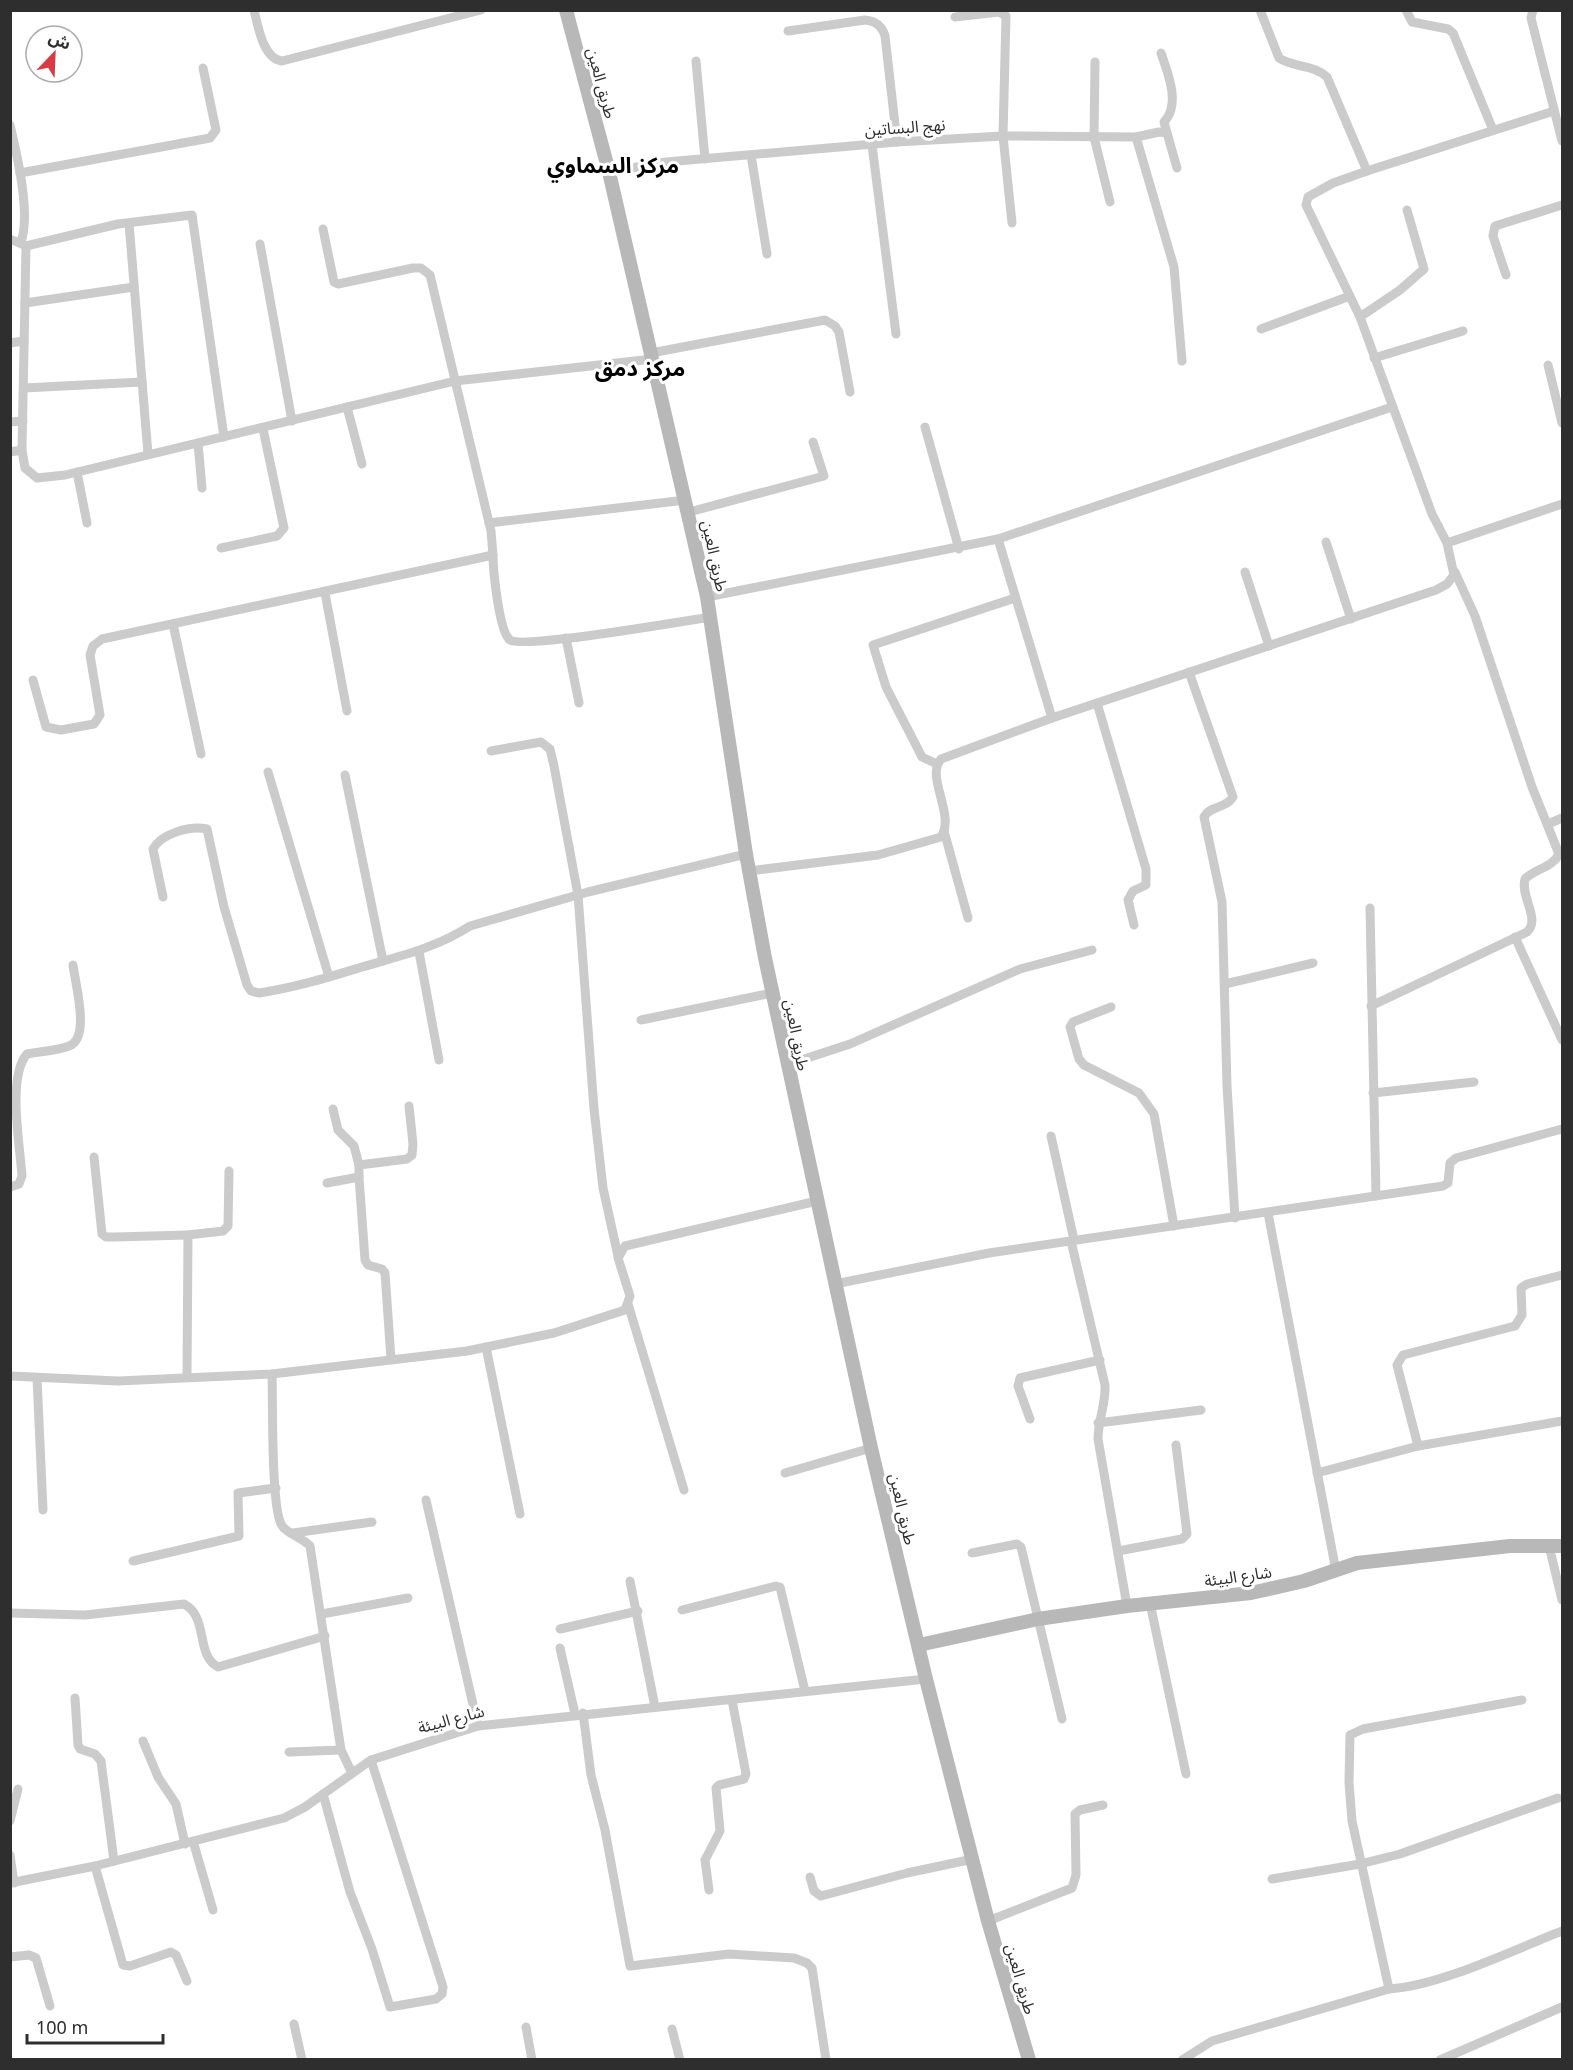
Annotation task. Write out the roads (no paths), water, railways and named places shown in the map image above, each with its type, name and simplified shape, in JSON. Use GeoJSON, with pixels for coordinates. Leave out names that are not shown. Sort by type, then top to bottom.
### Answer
{"type":"FeatureCollection","features":[{"type":"Feature","properties":{"kind":"main road","name":"طريق العين"},"geometry":{"type":"LineString","coordinates":[[566,10],[609,172],[707,597],[746,854],[772,993],[871,1448],[926,1678],[988,1921],[1029,2060]]}},
{"type":"Feature","properties":{"kind":"main road","name":"شارع البيئة"},"geometry":{"type":"LineString","coordinates":[[919,1645],[1038,1619],[1150,1603],[1251,1593],[1304,1581],[1357,1563],[1510,1546],[1556,1546]]}},
{"type":"Feature","properties":{"kind":"street"},"geometry":{"type":"LineString","coordinates":[[254,10],[267,48],[274,59],[282,61],[481,10]]}},
{"type":"Feature","properties":{"kind":"street"},"geometry":{"type":"LineString","coordinates":[[1260,10],[1279,58],[1286,62],[1313,68],[1327,76],[1368,171]]}},
{"type":"Feature","properties":{"kind":"street"},"geometry":{"type":"LineString","coordinates":[[1406,10],[1412,22],[1448,29],[1453,33],[1493,130]]}},
{"type":"Feature","properties":{"kind":"street"},"geometry":{"type":"LineString","coordinates":[[1533,10],[1531,18],[1563,141]]}},
{"type":"Feature","properties":{"kind":"street"},"geometry":{"type":"LineString","coordinates":[[955,17],[999,12],[1006,16],[1003,136],[1012,223]]}},
{"type":"Feature","properties":{"kind":"street"},"geometry":{"type":"LineString","coordinates":[[789,31],[865,21],[880,26],[885,36],[897,142]]}},
{"type":"Feature","properties":{"kind":"street"},"geometry":{"type":"LineString","coordinates":[[1161,53],[1172,91],[1170,116],[1164,122],[1177,168]]}},
{"type":"Feature","properties":{"kind":"street"},"geometry":{"type":"LineString","coordinates":[[696,61],[705,159]]}},
{"type":"Feature","properties":{"kind":"street"},"geometry":{"type":"LineString","coordinates":[[1095,62],[1094,137],[1110,202]]}},
{"type":"Feature","properties":{"kind":"street"},"geometry":{"type":"LineString","coordinates":[[20,173],[210,138],[216,130],[202,68]]}},
{"type":"Feature","properties":{"kind":"street"},"geometry":{"type":"LineString","coordinates":[[1371,1006],[1527,932],[1533,925],[1523,892],[1525,879],[1559,857],[1558,849],[1532,788],[1475,616],[1455,572],[1448,543],[1432,514],[1360,317],[1306,201],[1315,191],[1368,171],[1554,111]]}},
{"type":"Feature","properties":{"kind":"street"},"geometry":{"type":"LineString","coordinates":[[10,125],[20,173],[24,232],[22,450],[25,468],[29,474],[37,478],[77,472],[263,429],[455,381],[652,356],[825,320],[835,326],[839,332],[850,392]]}},
{"type":"Feature","properties":{"kind":"street","name":"نهج البساتين"},"geometry":{"type":"LineString","coordinates":[[609,172],[666,162],[897,142],[1003,136],[1136,137],[1159,132],[1167,133]]}},
{"type":"Feature","properties":{"kind":"street"},"geometry":{"type":"LineString","coordinates":[[1136,137],[1174,267],[1182,361]]}},
{"type":"Feature","properties":{"kind":"street"},"geometry":{"type":"LineString","coordinates":[[872,145],[896,334]]}},
{"type":"Feature","properties":{"kind":"street"},"geometry":{"type":"LineString","coordinates":[[751,155],[767,254]]}},
{"type":"Feature","properties":{"kind":"street"},"geometry":{"type":"LineString","coordinates":[[1506,275],[1493,236],[1496,226],[1563,205]]}},
{"type":"Feature","properties":{"kind":"street"},"geometry":{"type":"LineString","coordinates":[[1360,317],[1400,290],[1424,269],[1407,210]]}},
{"type":"Feature","properties":{"kind":"street"},"geometry":{"type":"LineString","coordinates":[[10,239],[23,244],[129,223],[192,214],[224,437]]}},
{"type":"Feature","properties":{"kind":"street"},"geometry":{"type":"LineString","coordinates":[[129,223],[148,454]]}},
{"type":"Feature","properties":{"kind":"street"},"geometry":{"type":"LineString","coordinates":[[323,229],[334,282],[338,284],[413,268],[421,268],[428,272],[489,523],[497,593],[510,640],[566,638],[711,617]]}},
{"type":"Feature","properties":{"kind":"street"},"geometry":{"type":"LineString","coordinates":[[260,244],[292,421]]}},
{"type":"Feature","properties":{"kind":"street"},"geometry":{"type":"LineString","coordinates":[[25,303],[134,287]]}},
{"type":"Feature","properties":{"kind":"street"},"geometry":{"type":"LineString","coordinates":[[1261,328],[1350,296]]}},
{"type":"Feature","properties":{"kind":"street"},"geometry":{"type":"LineString","coordinates":[[1374,358],[1463,331]]}},
{"type":"Feature","properties":{"kind":"street"},"geometry":{"type":"LineString","coordinates":[[10,343],[24,341]]}},
{"type":"Feature","properties":{"kind":"street"},"geometry":{"type":"LineString","coordinates":[[1548,365],[1563,423]]}},
{"type":"Feature","properties":{"kind":"street"},"geometry":{"type":"LineString","coordinates":[[24,388],[142,382]]}},
{"type":"Feature","properties":{"kind":"street"},"geometry":{"type":"LineString","coordinates":[[347,407],[363,464]]}},
{"type":"Feature","properties":{"kind":"street"},"geometry":{"type":"LineString","coordinates":[[707,597],[959,549],[998,539],[1392,407]]}},
{"type":"Feature","properties":{"kind":"street"},"geometry":{"type":"LineString","coordinates":[[10,422],[23,421]]}},
{"type":"Feature","properties":{"kind":"street"},"geometry":{"type":"LineString","coordinates":[[925,427],[959,549]]}},
{"type":"Feature","properties":{"kind":"street"},"geometry":{"type":"LineString","coordinates":[[221,548],[277,536],[284,528],[263,429]]}},
{"type":"Feature","properties":{"kind":"street"},"geometry":{"type":"LineString","coordinates":[[489,523],[687,506],[824,476],[813,442]]}},
{"type":"Feature","properties":{"kind":"street"},"geometry":{"type":"LineString","coordinates":[[198,443],[202,488]]}},
{"type":"Feature","properties":{"kind":"street"},"geometry":{"type":"LineString","coordinates":[[10,452],[22,450]]}},
{"type":"Feature","properties":{"kind":"street"},"geometry":{"type":"LineString","coordinates":[[77,472],[87,523]]}},
{"type":"Feature","properties":{"kind":"street"},"geometry":{"type":"LineString","coordinates":[[1448,543],[1563,504]]}},
{"type":"Feature","properties":{"kind":"street"},"geometry":{"type":"LineString","coordinates":[[998,539],[1052,718]]}},
{"type":"Feature","properties":{"kind":"street"},"geometry":{"type":"LineString","coordinates":[[1326,542],[1351,619]]}},
{"type":"Feature","properties":{"kind":"street"},"geometry":{"type":"LineString","coordinates":[[33,680],[46,727],[61,730],[94,724],[100,715],[90,655],[93,646],[102,639],[325,593],[493,555]]}},
{"type":"Feature","properties":{"kind":"street"},"geometry":{"type":"LineString","coordinates":[[1245,572],[1269,646]]}},
{"type":"Feature","properties":{"kind":"street"},"geometry":{"type":"LineString","coordinates":[[937,764],[953,753],[1052,718],[1436,590],[1447,584],[1455,572]]}},
{"type":"Feature","properties":{"kind":"street"},"geometry":{"type":"LineString","coordinates":[[325,593],[346,711]]}},
{"type":"Feature","properties":{"kind":"street"},"geometry":{"type":"LineString","coordinates":[[937,764],[926,760],[919,751],[886,687],[873,645],[1015,598]]}},
{"type":"Feature","properties":{"kind":"street"},"geometry":{"type":"LineString","coordinates":[[173,624],[201,754]]}},
{"type":"Feature","properties":{"kind":"street"},"geometry":{"type":"LineString","coordinates":[[566,638],[579,703]]}},
{"type":"Feature","properties":{"kind":"street"},"geometry":{"type":"LineString","coordinates":[[1189,672],[1232,791],[1230,802],[1210,810],[1204,817],[1222,902],[1227,1086],[1235,1218]]}},
{"type":"Feature","properties":{"kind":"street"},"geometry":{"type":"LineString","coordinates":[[1097,703],[1146,869],[1146,885],[1133,891],[1128,900],[1134,925]]}},
{"type":"Feature","properties":{"kind":"street"},"geometry":{"type":"LineString","coordinates":[[10,1376],[118,1381],[272,1374],[486,1347],[554,1333],[622,1312],[630,1296],[618,1258],[603,1188],[594,1109],[578,895],[550,750],[541,742],[491,751]]}},
{"type":"Feature","properties":{"kind":"street"},"geometry":{"type":"LineString","coordinates":[[937,764],[946,823],[945,831],[968,918]]}},
{"type":"Feature","properties":{"kind":"street"},"geometry":{"type":"LineString","coordinates":[[268,772],[329,977]]}},
{"type":"Feature","properties":{"kind":"street"},"geometry":{"type":"LineString","coordinates":[[345,775],[382,961]]}},
{"type":"Feature","properties":{"kind":"street"},"geometry":{"type":"LineString","coordinates":[[1548,824],[1563,818]]}},
{"type":"Feature","properties":{"kind":"street"},"geometry":{"type":"LineString","coordinates":[[163,897],[153,849],[157,842],[162,837],[173,834],[200,828],[207,829],[224,907],[249,990],[264,992],[419,952],[455,936],[470,926],[578,895],[746,854]]}},
{"type":"Feature","properties":{"kind":"street"},"geometry":{"type":"LineString","coordinates":[[749,871],[878,855],[941,837],[945,831]]}},
{"type":"Feature","properties":{"kind":"street"},"geometry":{"type":"LineString","coordinates":[[1370,908],[1376,1196]]}},
{"type":"Feature","properties":{"kind":"street"},"geometry":{"type":"LineString","coordinates":[[1515,937],[1563,1040]]}},
{"type":"Feature","properties":{"kind":"street"},"geometry":{"type":"LineString","coordinates":[[786,1065],[850,1044],[1020,969],[1092,950]]}},
{"type":"Feature","properties":{"kind":"street"},"geometry":{"type":"LineString","coordinates":[[419,952],[439,1060]]}},
{"type":"Feature","properties":{"kind":"street"},"geometry":{"type":"LineString","coordinates":[[1225,984],[1312,963]]}},
{"type":"Feature","properties":{"kind":"street"},"geometry":{"type":"LineString","coordinates":[[10,1187],[19,1184],[22,1176],[16,1078],[20,1062],[27,1054],[71,1046],[80,1037],[81,1024],[73,965]]}},
{"type":"Feature","properties":{"kind":"street"},"geometry":{"type":"LineString","coordinates":[[641,1020],[772,993]]}},
{"type":"Feature","properties":{"kind":"street"},"geometry":{"type":"LineString","coordinates":[[1111,1007],[1071,1024],[1076,1047],[1084,1065],[1111,1076],[1139,1093],[1154,1114],[1174,1226]]}},
{"type":"Feature","properties":{"kind":"street"},"geometry":{"type":"LineString","coordinates":[[1373,1093],[1474,1083]]}},
{"type":"Feature","properties":{"kind":"street"},"geometry":{"type":"LineString","coordinates":[[359,1165],[407,1159],[412,1155],[414,1144],[409,1106]]}},
{"type":"Feature","properties":{"kind":"street"},"geometry":{"type":"LineString","coordinates":[[333,1109],[338,1130],[354,1146],[359,1165],[365,1260],[368,1265],[381,1269],[385,1273],[391,1359]]}},
{"type":"Feature","properties":{"kind":"street"},"geometry":{"type":"LineString","coordinates":[[835,1284],[989,1253],[1443,1186],[1448,1183],[1450,1163],[1456,1158],[1563,1129]]}},
{"type":"Feature","properties":{"kind":"street"},"geometry":{"type":"LineString","coordinates":[[1051,1136],[1100,1360],[1106,1402],[1098,1423],[1098,1439],[1127,1606]]}},
{"type":"Feature","properties":{"kind":"street"},"geometry":{"type":"LineString","coordinates":[[94,1157],[102,1234],[115,1238],[223,1231],[228,1226],[229,1171]]}},
{"type":"Feature","properties":{"kind":"street"},"geometry":{"type":"LineString","coordinates":[[327,1184],[359,1177]]}},
{"type":"Feature","properties":{"kind":"street"},"geometry":{"type":"LineString","coordinates":[[618,1258],[625,1246],[817,1201]]}},
{"type":"Feature","properties":{"kind":"street"},"geometry":{"type":"LineString","coordinates":[[1268,1213],[1336,1570]]}},
{"type":"Feature","properties":{"kind":"street"},"geometry":{"type":"LineString","coordinates":[[187,1377],[188,1235]]}},
{"type":"Feature","properties":{"kind":"street"},"geometry":{"type":"LineString","coordinates":[[1418,1446],[1397,1365],[1398,1360],[1403,1355],[1515,1326],[1522,1315],[1521,1288],[1527,1284],[1563,1275]]}},
{"type":"Feature","properties":{"kind":"street"},"geometry":{"type":"LineString","coordinates":[[628,1304],[684,1490]]}},
{"type":"Feature","properties":{"kind":"street"},"geometry":{"type":"LineString","coordinates":[[486,1347],[520,1514]]}},
{"type":"Feature","properties":{"kind":"street"},"geometry":{"type":"LineString","coordinates":[[1030,1419],[1018,1386],[1020,1378],[1100,1360]]}},
{"type":"Feature","properties":{"kind":"street"},"geometry":{"type":"LineString","coordinates":[[272,1374],[276,1488],[281,1523],[293,1533],[303,1537],[310,1546],[341,1750],[351,1771]]}},
{"type":"Feature","properties":{"kind":"street"},"geometry":{"type":"LineString","coordinates":[[37,1378],[43,1510]]}},
{"type":"Feature","properties":{"kind":"street"},"geometry":{"type":"LineString","coordinates":[[1098,1423],[1201,1410]]}},
{"type":"Feature","properties":{"kind":"street"},"geometry":{"type":"LineString","coordinates":[[1317,1473],[1418,1446],[1563,1421]]}},
{"type":"Feature","properties":{"kind":"street"},"geometry":{"type":"LineString","coordinates":[[1118,1551],[1182,1539],[1187,1534],[1176,1445]]}},
{"type":"Feature","properties":{"kind":"street"},"geometry":{"type":"LineString","coordinates":[[785,1473],[871,1448]]}},
{"type":"Feature","properties":{"kind":"street"},"geometry":{"type":"LineString","coordinates":[[133,1561],[239,1536],[238,1492],[276,1488]]}},
{"type":"Feature","properties":{"kind":"street"},"geometry":{"type":"LineString","coordinates":[[426,1500],[478,1726]]}},
{"type":"Feature","properties":{"kind":"street"},"geometry":{"type":"LineString","coordinates":[[293,1533],[372,1522]]}},
{"type":"Feature","properties":{"kind":"street"},"geometry":{"type":"LineString","coordinates":[[972,1553],[1015,1544],[1021,1547],[1062,1719]]}},
{"type":"Feature","properties":{"kind":"street"},"geometry":{"type":"LineString","coordinates":[[1556,1546],[1563,1600]]}},
{"type":"Feature","properties":{"kind":"street"},"geometry":{"type":"LineString","coordinates":[[630,1581],[638,1611],[655,1707]]}},
{"type":"Feature","properties":{"kind":"street"},"geometry":{"type":"LineString","coordinates":[[682,1610],[776,1586],[780,1587],[805,1691]]}},
{"type":"Feature","properties":{"kind":"street"},"geometry":{"type":"LineString","coordinates":[[322,1614],[408,1598]]}},
{"type":"Feature","properties":{"kind":"street"},"geometry":{"type":"LineString","coordinates":[[1150,1603],[1186,1774]]}},
{"type":"Feature","properties":{"kind":"street"},"geometry":{"type":"LineString","coordinates":[[10,1613],[85,1615],[184,1604],[196,1614],[209,1661],[218,1668],[325,1636]]}},
{"type":"Feature","properties":{"kind":"street"},"geometry":{"type":"LineString","coordinates":[[560,1629],[638,1611]]}},
{"type":"Feature","properties":{"kind":"street"},"geometry":{"type":"LineString","coordinates":[[560,1648],[579,1714],[605,1830],[630,1966],[729,1954],[801,1959],[812,1968],[826,2060]]}},
{"type":"Feature","properties":{"kind":"street","name":"شارع البيئة"},"geometry":{"type":"LineString","coordinates":[[12,1883],[95,1866],[284,1818],[323,1794],[351,1771],[371,1760],[478,1726],[926,1678]]}},
{"type":"Feature","properties":{"kind":"street"},"geometry":{"type":"LineString","coordinates":[[75,1698],[80,1749],[95,1754],[101,1761],[114,1861]]}},
{"type":"Feature","properties":{"kind":"street"},"geometry":{"type":"LineString","coordinates":[[709,1890],[705,1860],[720,1830],[716,1788],[719,1785],[744,1779],[746,1774],[732,1700]]}},
{"type":"Feature","properties":{"kind":"street"},"geometry":{"type":"LineString","coordinates":[[1389,1989],[1360,1864],[1349,1783],[1350,1735],[1363,1729],[1522,1700]]}},
{"type":"Feature","properties":{"kind":"street"},"geometry":{"type":"LineString","coordinates":[[143,1741],[158,1777],[176,1804],[213,1910]]}},
{"type":"Feature","properties":{"kind":"street"},"geometry":{"type":"LineString","coordinates":[[289,1752],[341,1750]]}},
{"type":"Feature","properties":{"kind":"street"},"geometry":{"type":"LineString","coordinates":[[323,1794],[350,1892],[372,1949],[390,2007],[436,1999],[442,1994],[443,1987],[371,1760]]}},
{"type":"Feature","properties":{"kind":"street"},"geometry":{"type":"LineString","coordinates":[[10,1821],[18,1789]]}},
{"type":"Feature","properties":{"kind":"street"},"geometry":{"type":"LineString","coordinates":[[1272,1880],[1360,1864],[1449,1838],[1558,1798]]}},
{"type":"Feature","properties":{"kind":"street"},"geometry":{"type":"LineString","coordinates":[[988,1921],[1072,1888],[1076,1875],[1075,1814],[1080,1810],[1103,1804]]}},
{"type":"Feature","properties":{"kind":"street"},"geometry":{"type":"LineString","coordinates":[[10,1855],[12,1883]]}},
{"type":"Feature","properties":{"kind":"street"},"geometry":{"type":"LineString","coordinates":[[810,1877],[814,1891],[821,1896],[907,1873],[973,1859]]}},
{"type":"Feature","properties":{"kind":"street"},"geometry":{"type":"LineString","coordinates":[[95,1866],[123,1965],[130,1966],[171,1952],[176,1955],[187,1981]]}},
{"type":"Feature","properties":{"kind":"street"},"geometry":{"type":"LineString","coordinates":[[1185,2059],[1212,2041],[1389,1989],[1407,1988],[1563,1931]]}},
{"type":"Feature","properties":{"kind":"street"},"geometry":{"type":"LineString","coordinates":[[10,1957],[29,1955],[36,1958],[50,2006]]}},
{"type":"Feature","properties":{"kind":"street"},"geometry":{"type":"LineString","coordinates":[[1440,2060],[1563,2007]]}},
{"type":"Feature","properties":{"kind":"street"},"geometry":{"type":"LineString","coordinates":[[294,2024],[302,2060]]}},
{"type":"Feature","properties":{"kind":"street"},"geometry":{"type":"LineString","coordinates":[[526,2026],[532,2060]]}},
{"type":"Feature","properties":{"kind":"street"},"geometry":{"type":"LineString","coordinates":[[672,2029],[680,2060]]}},
{"type":"Feature","properties":{"kind":"district","name":"مركز السماوي"},"geometry":{"type":"Point","coordinates":[613,164]}},
{"type":"Feature","properties":{"kind":"district","name":"مركز دمق"},"geometry":{"type":"Point","coordinates":[640,367]}}]}
